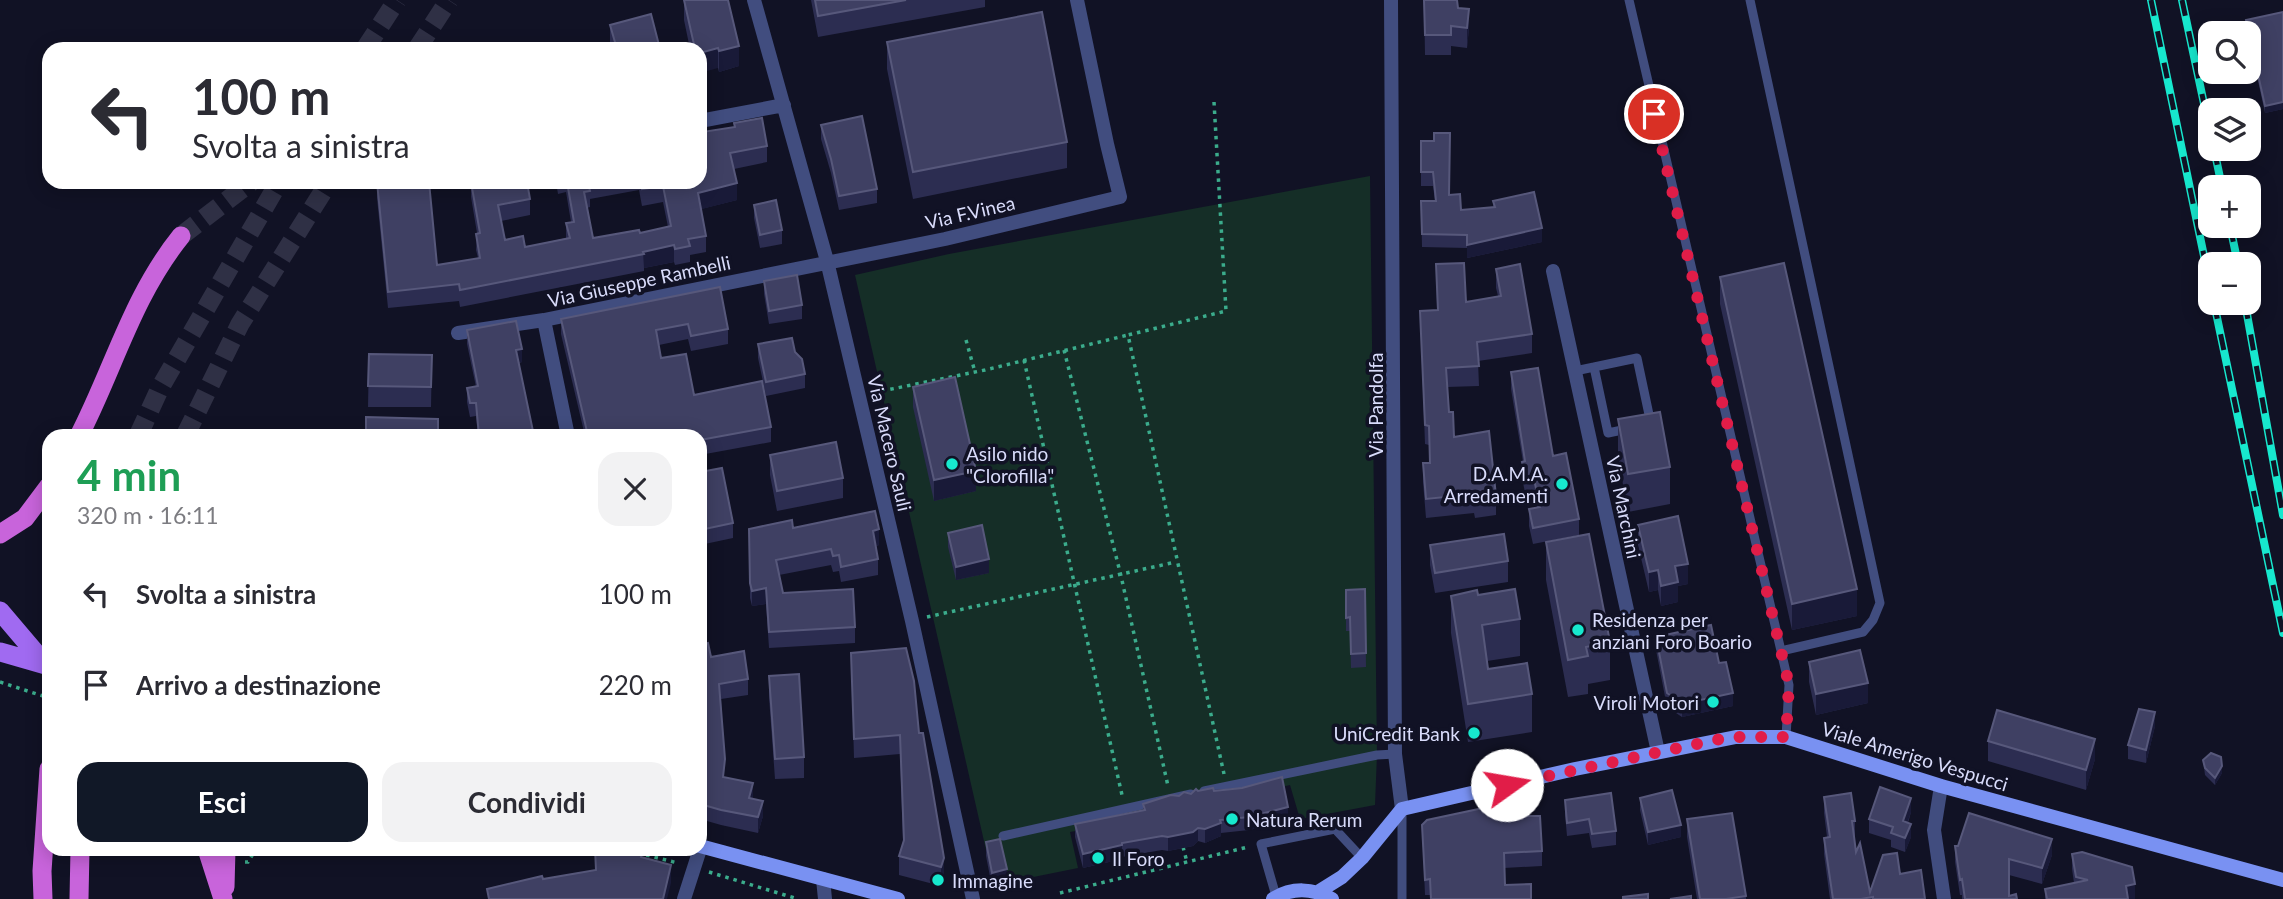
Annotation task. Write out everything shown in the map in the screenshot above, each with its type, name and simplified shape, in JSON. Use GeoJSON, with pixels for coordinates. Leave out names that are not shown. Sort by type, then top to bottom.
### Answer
{"type":"FeatureCollection","features":[{"type":"Feature","properties":{"kind":"highway"},"geometry":{"type":"LineString","coordinates":[[82,429],[131,317],[160,262],[181,236]]}},
{"type":"Feature","properties":{"kind":"highway"},"geometry":{"type":"LineString","coordinates":[[0,534],[25,518],[42,495]]}},
{"type":"Feature","properties":{"kind":"highway"},"geometry":{"type":"LineString","coordinates":[[43,856],[43,899]]}},
{"type":"Feature","properties":{"kind":"highway"},"geometry":{"type":"LineString","coordinates":[[79,899],[80,856]]}},
{"type":"Feature","properties":{"kind":"highway"},"geometry":{"type":"LineString","coordinates":[[209,856],[223,899]]}},
{"type":"Feature","properties":{"kind":"highway"},"geometry":{"type":"LineString","coordinates":[[223,899],[226,856]]}},
{"type":"Feature","properties":{"kind":"main road"},"geometry":{"type":"LineString","coordinates":[[0,611],[42,659]]}},
{"type":"Feature","properties":{"kind":"main road"},"geometry":{"type":"LineString","coordinates":[[0,652],[42,664]]}},
{"type":"Feature","properties":{"kind":"main road","name":"Viale Amerigo Vespucci"},"geometry":{"type":"LineString","coordinates":[[1402,809],[1658,751],[1736,737],[1786,737],[1941,786],[2283,880]]}},
{"type":"Feature","properties":{"kind":"main road"},"geometry":{"type":"LineString","coordinates":[[1318,892],[1342,877],[1362,858],[1402,809]]}},
{"type":"Feature","properties":{"kind":"main road"},"geometry":{"type":"LineString","coordinates":[[707,848],[898,899]]}},
{"type":"Feature","properties":{"kind":"main road"},"geometry":{"type":"LineString","coordinates":[[1275,898],[1297,890],[1318,892],[1332,899]]}},
{"type":"Feature","properties":{"kind":"street","name":"Via Macero Sauli"},"geometry":{"type":"LineString","coordinates":[[754,0],[827,261],[912,621],[973,899]]}},
{"type":"Feature","properties":{"kind":"street","name":"Via F.Vinea"},"geometry":{"type":"LineString","coordinates":[[827,261],[945,239],[1120,197],[1077,0]]}},
{"type":"Feature","properties":{"kind":"street","name":"Via Pandolfa"},"geometry":{"type":"LineString","coordinates":[[1391,0],[1395,754],[1402,809]]}},
{"type":"Feature","properties":{"kind":"street"},"geometry":{"type":"LineString","coordinates":[[707,120],[784,106]]}},
{"type":"Feature","properties":{"kind":"street","name":"Via Giuseppe Rambelli"},"geometry":{"type":"LineString","coordinates":[[458,334],[544,320],[827,261]]}},
{"type":"Feature","properties":{"kind":"street","name":"Via Marchini"},"geometry":{"type":"LineString","coordinates":[[1553,271],[1658,751]]}},
{"type":"Feature","properties":{"kind":"street"},"geometry":{"type":"LineString","coordinates":[[544,320],[567,429]]}},
{"type":"Feature","properties":{"kind":"street"},"geometry":{"type":"LineString","coordinates":[[1941,786],[1934,830],[1944,899]]}},
{"type":"Feature","properties":{"kind":"street"},"geometry":{"type":"LineString","coordinates":[[684,899],[698,856]]}},
{"type":"Feature","properties":{"kind":"street"},"geometry":{"type":"LineString","coordinates":[[823,879],[825,899]]}},
{"type":"Feature","properties":{"kind":"lane"},"geometry":{"type":"LineString","coordinates":[[1629,0],[1789,685],[1786,737]]}},
{"type":"Feature","properties":{"kind":"lane"},"geometry":{"type":"LineString","coordinates":[[1750,0],[1880,603],[1874,620],[1863,632],[1781,651]]}},
{"type":"Feature","properties":{"kind":"lane"},"geometry":{"type":"LineString","coordinates":[[1575,371],[1594,367],[1637,358],[1651,424],[1608,433],[1594,367]]}},
{"type":"Feature","properties":{"kind":"lane"},"geometry":{"type":"LineString","coordinates":[[1003,836],[1124,807],[1377,754],[1395,754]]}},
{"type":"Feature","properties":{"kind":"lane"},"geometry":{"type":"LineString","coordinates":[[1402,809],[1402,899]]}},
{"type":"Feature","properties":{"kind":"lane"},"geometry":{"type":"LineString","coordinates":[[1275,898],[1261,844],[1335,829],[1362,858]]}},
{"type":"Feature","properties":{"kind":"path"},"geometry":{"type":"LineString","coordinates":[[881,391],[975,372],[1226,311],[1214,102]]}},
{"type":"Feature","properties":{"kind":"path"},"geometry":{"type":"LineString","coordinates":[[1128,335],[1227,786]]}},
{"type":"Feature","properties":{"kind":"path"},"geometry":{"type":"LineString","coordinates":[[966,340],[975,372]]}},
{"type":"Feature","properties":{"kind":"path"},"geometry":{"type":"LineString","coordinates":[[1064,351],[1121,576],[1171,798]]}},
{"type":"Feature","properties":{"kind":"path"},"geometry":{"type":"LineString","coordinates":[[1024,360],[1124,807]]}},
{"type":"Feature","properties":{"kind":"path"},"geometry":{"type":"LineString","coordinates":[[933,381],[936,391]]}},
{"type":"Feature","properties":{"kind":"path"},"geometry":{"type":"LineString","coordinates":[[912,621],[1176,562]]}},
{"type":"Feature","properties":{"kind":"path"},"geometry":{"type":"LineString","coordinates":[[0,682],[42,696]]}},
{"type":"Feature","properties":{"kind":"path"},"geometry":{"type":"LineString","coordinates":[[1060,893],[1261,844]]}},
{"type":"Feature","properties":{"kind":"path"},"geometry":{"type":"LineString","coordinates":[[1183,847],[1187,862]]}},
{"type":"Feature","properties":{"kind":"green space"},"geometry":{"type":"Polygon","coordinates":[[[1370,176],[1377,754],[1375,805],[1300,819],[1290,785],[1144,819],[1070,832],[1078,868],[994,885],[855,275],[949,254],[1370,176]]]}},
{"type":"Feature","properties":{"kind":"building"},"geometry":{"type":"Polygon","coordinates":[[[684,0],[728,0],[739,46],[707,51],[707,42],[693,42],[684,0]]]}},
{"type":"Feature","properties":{"kind":"building"},"geometry":{"type":"Polygon","coordinates":[[[815,0],[906,0],[818,16],[815,0]]]}},
{"type":"Feature","properties":{"kind":"building"},"geometry":{"type":"Polygon","coordinates":[[[1424,0],[1457,0],[1458,8],[1469,9],[1467,28],[1451,26],[1451,35],[1425,35],[1424,0]]]}},
{"type":"Feature","properties":{"kind":"building"},"geometry":{"type":"Polygon","coordinates":[[[1042,12],[1067,142],[913,172],[887,42],[1042,12]]]}},
{"type":"Feature","properties":{"kind":"building"},"geometry":{"type":"Polygon","coordinates":[[[2283,12],[2283,102],[2265,106],[2260,84],[2261,21],[2246,20],[2283,12]]]}},
{"type":"Feature","properties":{"kind":"building"},"geometry":{"type":"Polygon","coordinates":[[[651,14],[658,42],[615,42],[610,25],[651,14]]]}},
{"type":"Feature","properties":{"kind":"building"},"geometry":{"type":"Polygon","coordinates":[[[862,116],[877,189],[839,196],[821,125],[862,116]]]}},
{"type":"Feature","properties":{"kind":"building"},"geometry":{"type":"Polygon","coordinates":[[[762,118],[767,146],[730,153],[737,183],[698,193],[706,236],[688,239],[690,246],[675,249],[674,245],[643,252],[644,254],[460,290],[459,284],[388,292],[378,189],[430,189],[437,265],[480,258],[476,234],[480,233],[472,189],[528,189],[530,199],[498,205],[505,240],[523,236],[525,247],[570,238],[566,223],[574,222],[568,189],[590,189],[584,192],[593,238],[639,230],[640,233],[671,226],[664,189],[707,189],[707,131],[735,127],[734,123],[762,118]]]}},
{"type":"Feature","properties":{"kind":"building"},"geometry":{"type":"Polygon","coordinates":[[[1434,133],[1450,133],[1449,195],[1460,194],[1461,210],[1495,207],[1493,201],[1534,192],[1542,228],[1467,245],[1467,235],[1422,234],[1421,201],[1436,201],[1433,172],[1421,172],[1421,141],[1434,141],[1434,133]]]}},
{"type":"Feature","properties":{"kind":"building"},"geometry":{"type":"Polygon","coordinates":[[[776,200],[782,230],[760,235],[754,205],[776,200]]]}},
{"type":"Feature","properties":{"kind":"building"},"geometry":{"type":"Polygon","coordinates":[[[1464,263],[1466,302],[1501,296],[1496,269],[1520,264],[1532,334],[1477,342],[1479,366],[1446,368],[1454,437],[1489,431],[1496,496],[1475,499],[1474,494],[1426,499],[1423,463],[1430,463],[1429,426],[1425,425],[1420,311],[1438,310],[1436,264],[1464,263]]]}},
{"type":"Feature","properties":{"kind":"building"},"geometry":{"type":"Polygon","coordinates":[[[1784,263],[1857,589],[1792,604],[1720,277],[1784,263]]]}},
{"type":"Feature","properties":{"kind":"building"},"geometry":{"type":"Polygon","coordinates":[[[797,275],[802,305],[769,311],[764,281],[797,275]]]}},
{"type":"Feature","properties":{"kind":"building"},"geometry":{"type":"Polygon","coordinates":[[[720,287],[728,329],[691,336],[688,324],[656,330],[661,358],[686,354],[694,395],[762,381],[771,427],[707,439],[707,429],[586,429],[561,319],[720,287]]]}},
{"type":"Feature","properties":{"kind":"building"},"geometry":{"type":"Polygon","coordinates":[[[516,321],[522,349],[516,350],[533,429],[478,429],[476,403],[470,403],[467,388],[478,386],[467,330],[516,321]]]}},
{"type":"Feature","properties":{"kind":"building"},"geometry":{"type":"Polygon","coordinates":[[[792,338],[795,352],[802,359],[805,374],[766,382],[758,344],[792,338]]]}},
{"type":"Feature","properties":{"kind":"building"},"geometry":{"type":"Polygon","coordinates":[[[369,354],[432,355],[431,387],[368,386],[369,354]]]}},
{"type":"Feature","properties":{"kind":"building"},"geometry":{"type":"Polygon","coordinates":[[[1538,368],[1553,456],[1566,453],[1579,519],[1533,528],[1529,509],[1540,507],[1534,479],[1526,481],[1511,372],[1538,368]]]}},
{"type":"Feature","properties":{"kind":"building"},"geometry":{"type":"Polygon","coordinates":[[[955,377],[976,471],[934,480],[913,387],[955,377]]]}},
{"type":"Feature","properties":{"kind":"building"},"geometry":{"type":"Polygon","coordinates":[[[1660,412],[1670,467],[1628,474],[1618,419],[1660,412]]]}},
{"type":"Feature","properties":{"kind":"building"},"geometry":{"type":"Polygon","coordinates":[[[366,417],[438,419],[438,429],[366,429],[366,417]]]}},
{"type":"Feature","properties":{"kind":"building"},"geometry":{"type":"Polygon","coordinates":[[[836,442],[843,478],[777,491],[770,455],[836,442]]]}},
{"type":"Feature","properties":{"kind":"building"},"geometry":{"type":"Polygon","coordinates":[[[722,468],[733,523],[707,529],[707,471],[722,468]]]}},
{"type":"Feature","properties":{"kind":"building"},"geometry":{"type":"Polygon","coordinates":[[[875,511],[879,529],[873,531],[878,559],[841,567],[839,555],[833,556],[831,549],[776,560],[783,593],[853,589],[855,627],[769,632],[766,588],[752,591],[750,583],[749,529],[792,520],[793,528],[875,511]]]}},
{"type":"Feature","properties":{"kind":"building"},"geometry":{"type":"Polygon","coordinates":[[[1678,516],[1688,564],[1675,566],[1678,582],[1661,586],[1658,570],[1649,572],[1638,525],[1678,516]]]}},
{"type":"Feature","properties":{"kind":"building"},"geometry":{"type":"Polygon","coordinates":[[[982,525],[989,559],[956,567],[948,533],[982,525]]]}},
{"type":"Feature","properties":{"kind":"building"},"geometry":{"type":"Polygon","coordinates":[[[1504,534],[1508,561],[1435,573],[1430,545],[1504,534]]]}},
{"type":"Feature","properties":{"kind":"building"},"geometry":{"type":"Polygon","coordinates":[[[1589,534],[1610,642],[1586,647],[1588,656],[1568,660],[1546,542],[1589,534]]]}},
{"type":"Feature","properties":{"kind":"building"},"geometry":{"type":"Polygon","coordinates":[[[1365,589],[1366,653],[1351,654],[1350,617],[1346,618],[1346,590],[1365,589]]]}},
{"type":"Feature","properties":{"kind":"building"},"geometry":{"type":"Polygon","coordinates":[[[1515,589],[1520,619],[1482,625],[1488,669],[1527,663],[1532,694],[1468,704],[1451,596],[1477,590],[1478,595],[1515,589]]]}},
{"type":"Feature","properties":{"kind":"building"},"geometry":{"type":"Polygon","coordinates":[[[1711,625],[1719,663],[1726,662],[1733,693],[1682,704],[1667,693],[1656,637],[1711,625]]]}},
{"type":"Feature","properties":{"kind":"building"},"geometry":{"type":"Polygon","coordinates":[[[707,643],[711,657],[744,651],[748,679],[719,684],[725,759],[723,777],[753,783],[749,798],[763,801],[758,817],[707,806],[707,643]]]}},
{"type":"Feature","properties":{"kind":"building"},"geometry":{"type":"Polygon","coordinates":[[[906,648],[914,681],[919,733],[923,733],[944,858],[941,867],[899,856],[904,840],[900,735],[854,739],[851,653],[906,648]]]}},
{"type":"Feature","properties":{"kind":"building"},"geometry":{"type":"Polygon","coordinates":[[[1860,650],[1868,683],[1816,694],[1809,662],[1860,650]]]}},
{"type":"Feature","properties":{"kind":"building"},"geometry":{"type":"Polygon","coordinates":[[[799,674],[804,757],[775,759],[769,676],[799,674]]]}},
{"type":"Feature","properties":{"kind":"building"},"geometry":{"type":"Polygon","coordinates":[[[2139,709],[2155,712],[2146,750],[2128,745],[2139,709]]]}},
{"type":"Feature","properties":{"kind":"building"},"geometry":{"type":"Polygon","coordinates":[[[1997,710],[2095,739],[2086,770],[1988,741],[1997,710]]]}},
{"type":"Feature","properties":{"kind":"building"},"geometry":{"type":"Polygon","coordinates":[[[2211,753],[2221,757],[2222,766],[2215,778],[2205,768],[2203,760],[2211,753]]]}},
{"type":"Feature","properties":{"kind":"building"},"geometry":{"type":"Polygon","coordinates":[[[1282,777],[1288,807],[1249,817],[1220,820],[1221,823],[1205,829],[1198,828],[1193,832],[1122,843],[1083,854],[1075,824],[1145,810],[1143,804],[1171,795],[1179,796],[1184,792],[1191,794],[1196,789],[1198,791],[1213,788],[1214,791],[1242,788],[1282,777]]]}},
{"type":"Feature","properties":{"kind":"building"},"geometry":{"type":"Polygon","coordinates":[[[1880,787],[1911,798],[1903,821],[1911,824],[1905,838],[1891,833],[1893,827],[1869,819],[1880,787]]]}},
{"type":"Feature","properties":{"kind":"building"},"geometry":{"type":"Polygon","coordinates":[[[1672,790],[1681,825],[1648,832],[1640,798],[1672,790]]]}},
{"type":"Feature","properties":{"kind":"building"},"geometry":{"type":"Polygon","coordinates":[[[1611,793],[1616,831],[1592,834],[1589,819],[1567,823],[1565,800],[1611,793]]]}},
{"type":"Feature","properties":{"kind":"building"},"geometry":{"type":"Polygon","coordinates":[[[1851,793],[1856,852],[1860,843],[1870,892],[1883,855],[1897,853],[1900,874],[1921,870],[1925,899],[1833,899],[1824,838],[1830,837],[1824,797],[1851,793]]]}},
{"type":"Feature","properties":{"kind":"building"},"geometry":{"type":"Polygon","coordinates":[[[1502,804],[1502,814],[1524,812],[1524,816],[1540,816],[1542,851],[1504,853],[1505,885],[1531,884],[1531,899],[1431,899],[1430,879],[1425,880],[1422,825],[1427,820],[1502,804]]]}},
{"type":"Feature","properties":{"kind":"building"},"geometry":{"type":"Polygon","coordinates":[[[1732,813],[1746,896],[1700,899],[1687,819],[1732,813]]]}},
{"type":"Feature","properties":{"kind":"building"},"geometry":{"type":"Polygon","coordinates":[[[1969,813],[2052,839],[2042,868],[2009,859],[2009,896],[2016,894],[2017,899],[1965,899],[1955,846],[1958,846],[1969,813]]]}},
{"type":"Feature","properties":{"kind":"building"},"geometry":{"type":"Polygon","coordinates":[[[1000,839],[1007,869],[992,873],[986,842],[1000,839]]]}},
{"type":"Feature","properties":{"kind":"building"},"geometry":{"type":"Polygon","coordinates":[[[2082,852],[2132,867],[2135,884],[2126,886],[2128,899],[2047,899],[2045,889],[2088,880],[2076,877],[2072,854],[2082,852]]]}},
{"type":"Feature","properties":{"kind":"building"},"geometry":{"type":"Polygon","coordinates":[[[595,856],[641,856],[671,865],[663,899],[489,899],[487,889],[542,876],[543,879],[596,870],[595,856]]]}},
{"type":"Feature","properties":{"kind":"building"},"geometry":{"type":"Polygon","coordinates":[[[1648,894],[1648,899],[1623,899],[1623,897],[1648,894]]]}},
{"type":"Feature","properties":{"kind":"building"},"geometry":{"type":"Polygon","coordinates":[[[1691,896],[1691,899],[1670,899],[1691,896]]]}},
{"type":"Feature","properties":{"kind":"tunnel"},"geometry":{"type":"LineString","coordinates":[[370,42],[397,0]]}},
{"type":"Feature","properties":{"kind":"tunnel"},"geometry":{"type":"LineString","coordinates":[[422,42],[449,0]]}},
{"type":"Feature","properties":{"kind":"tunnel"},"geometry":{"type":"LineString","coordinates":[[181,236],[242,189]]}},
{"type":"Feature","properties":{"kind":"tunnel"},"geometry":{"type":"LineString","coordinates":[[141,429],[160,388],[275,189]]}},
{"type":"Feature","properties":{"kind":"tunnel"},"geometry":{"type":"LineString","coordinates":[[188,429],[240,324],[325,189]]}},
{"type":"Feature","properties":{"kind":"railway"},"geometry":{"type":"LineString","coordinates":[[2151,0],[2203,252]]}},
{"type":"Feature","properties":{"kind":"railway"},"geometry":{"type":"LineString","coordinates":[[2182,0],[2203,98]]}},
{"type":"Feature","properties":{"kind":"railway"},"geometry":{"type":"LineString","coordinates":[[2217,161],[2219,175]]}},
{"type":"Feature","properties":{"kind":"railway"},"geometry":{"type":"LineString","coordinates":[[2233,238],[2235,252]]}},
{"type":"Feature","properties":{"kind":"railway"},"geometry":{"type":"LineString","coordinates":[[2217,315],[2283,633]]}},
{"type":"Feature","properties":{"kind":"railway"},"geometry":{"type":"LineString","coordinates":[[2247,315],[2283,515]]}},
{"type":"Feature","properties":{"kind":"place","name":"Asilo nido \"Clorofilla\""},"geometry":{"type":"Point","coordinates":[952,464]}},
{"type":"Feature","properties":{"kind":"place","name":"D.A.M.A. Arredamenti"},"geometry":{"type":"Point","coordinates":[1562,484]}},
{"type":"Feature","properties":{"kind":"place","name":"Residenza per anziani Foro Boario"},"geometry":{"type":"Point","coordinates":[1578,630]}},
{"type":"Feature","properties":{"kind":"place","name":"Viroli Motori"},"geometry":{"type":"Point","coordinates":[1713,702]}},
{"type":"Feature","properties":{"kind":"place","name":"UniCredit Bank"},"geometry":{"type":"Point","coordinates":[1474,733]}},
{"type":"Feature","properties":{"kind":"place","name":"Natura Rerum"},"geometry":{"type":"Point","coordinates":[1232,819]}},
{"type":"Feature","properties":{"kind":"place","name":"Il Foro"},"geometry":{"type":"Point","coordinates":[1098,858]}},
{"type":"Feature","properties":{"kind":"place","name":"Immagine"},"geometry":{"type":"Point","coordinates":[938,880]}},
{"type":"Feature","properties":{"kind":"route"},"geometry":{"type":"LineString","coordinates":[[1507,785],[1715,740],[1736,737],[1786,737],[1789,685],[1654,114]]}}]}
